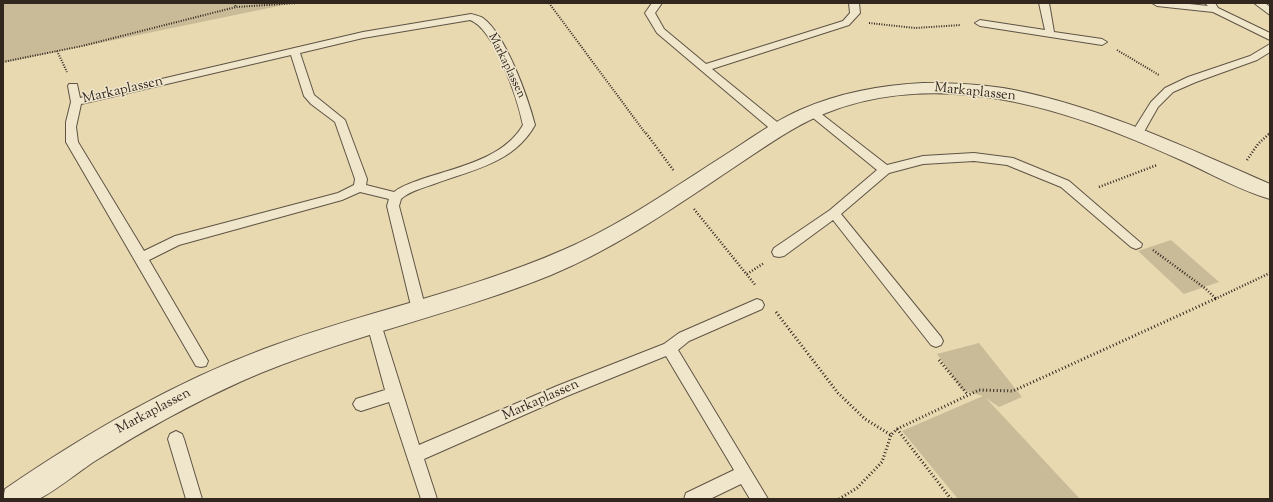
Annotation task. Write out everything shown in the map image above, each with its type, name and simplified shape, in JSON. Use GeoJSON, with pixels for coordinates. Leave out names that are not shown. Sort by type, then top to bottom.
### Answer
{"type":"FeatureCollection","features":[{"type":"Feature","properties":{"kind":"street","name":"Markaplassen"},"geometry":{"type":"LineString","coordinates":[[15,499],[101,441],[189,393],[297,349],[531,274],[576,254],[605,239],[680,193],[778,129],[811,111],[846,99],[876,92],[925,88],[976,90],[1010,95],[1046,103],[1093,117],[1137,134],[1270,192]]}},
{"type":"Feature","properties":{"kind":"lane"},"geometry":{"type":"LineString","coordinates":[[658,3],[650,13],[660,31],[778,129]]}},
{"type":"Feature","properties":{"kind":"lane"},"geometry":{"type":"LineString","coordinates":[[704,68],[837,26],[851,19],[855,14],[854,3]]}},
{"type":"Feature","properties":{"kind":"lane"},"geometry":{"type":"LineString","coordinates":[[1044,3],[1050,34]]}},
{"type":"Feature","properties":{"kind":"lane"},"geometry":{"type":"LineString","coordinates":[[1157,3],[1213,6],[1270,37]]}},
{"type":"Feature","properties":{"kind":"lane"},"geometry":{"type":"LineString","coordinates":[[1259,3],[1270,12]]}},
{"type":"Feature","properties":{"kind":"lane","name":"Markaplassen"},"geometry":{"type":"LineString","coordinates":[[201,361],[72,142],[71,124],[76,102],[363,35],[471,17],[479,20],[493,35],[516,83],[526,108],[529,125],[528,129],[515,144],[497,155],[410,188],[396,197]]}},
{"type":"Feature","properties":{"kind":"lane"},"geometry":{"type":"LineString","coordinates":[[980,23],[1102,42]]}},
{"type":"Feature","properties":{"kind":"lane"},"geometry":{"type":"LineString","coordinates":[[1137,134],[1150,111],[1160,98],[1177,86],[1197,76],[1254,58],[1269,50],[1270,47]]}},
{"type":"Feature","properties":{"kind":"lane"},"geometry":{"type":"LineString","coordinates":[[141,258],[175,241],[342,196],[358,187],[362,179],[340,120],[309,96],[300,72],[295,52]]}},
{"type":"Feature","properties":{"kind":"lane"},"geometry":{"type":"LineString","coordinates":[[73,86],[76,102]]}},
{"type":"Feature","properties":{"kind":"lane"},"geometry":{"type":"LineString","coordinates":[[811,111],[885,170]]}},
{"type":"Feature","properties":{"kind":"lane"},"geometry":{"type":"LineString","coordinates":[[779,252],[834,213],[885,170],[923,160],[948,157],[974,157],[1009,160],[1051,176],[1080,195],[1136,244]]}},
{"type":"Feature","properties":{"kind":"lane"},"geometry":{"type":"LineString","coordinates":[[358,187],[396,197],[393,206],[419,310]]}},
{"type":"Feature","properties":{"kind":"lane"},"geometry":{"type":"LineString","coordinates":[[834,213],[936,341]]}},
{"type":"Feature","properties":{"kind":"lane","name":"Markaplassen"},"geometry":{"type":"LineString","coordinates":[[415,455],[562,391],[669,348],[684,337],[762,303]]}},
{"type":"Feature","properties":{"kind":"lane"},"geometry":{"type":"LineString","coordinates":[[374,324],[394,394],[429,499]]}},
{"type":"Feature","properties":{"kind":"lane"},"geometry":{"type":"LineString","coordinates":[[669,348],[760,499]]}},
{"type":"Feature","properties":{"kind":"lane"},"geometry":{"type":"LineString","coordinates":[[361,404],[394,394]]}},
{"type":"Feature","properties":{"kind":"lane"},"geometry":{"type":"LineString","coordinates":[[176,439],[194,499]]}},
{"type":"Feature","properties":{"kind":"lane"},"geometry":{"type":"LineString","coordinates":[[692,499],[744,474]]}},
{"type":"Feature","properties":{"kind":"path"},"geometry":{"type":"LineString","coordinates":[[234,3],[236,7]]}},
{"type":"Feature","properties":{"kind":"path"},"geometry":{"type":"LineString","coordinates":[[3,62],[57,51],[236,7],[297,3]]}},
{"type":"Feature","properties":{"kind":"path"},"geometry":{"type":"LineString","coordinates":[[549,3],[674,172]]}},
{"type":"Feature","properties":{"kind":"path"},"geometry":{"type":"LineString","coordinates":[[851,19],[884,26],[924,29],[980,23]]}},
{"type":"Feature","properties":{"kind":"path"},"geometry":{"type":"LineString","coordinates":[[1102,42],[1177,86]]}},
{"type":"Feature","properties":{"kind":"path"},"geometry":{"type":"LineString","coordinates":[[57,51],[73,86]]}},
{"type":"Feature","properties":{"kind":"path"},"geometry":{"type":"LineString","coordinates":[[1245,166],[1248,157],[1258,144],[1270,133]]}},
{"type":"Feature","properties":{"kind":"path"},"geometry":{"type":"LineString","coordinates":[[1080,195],[1160,164]]}},
{"type":"Feature","properties":{"kind":"path"},"geometry":{"type":"LineString","coordinates":[[680,193],[762,303],[838,393],[865,419],[891,435]]}},
{"type":"Feature","properties":{"kind":"path"},"geometry":{"type":"LineString","coordinates":[[1136,244],[1152,250],[1206,289],[1216,299]]}},
{"type":"Feature","properties":{"kind":"path"},"geometry":{"type":"LineString","coordinates":[[839,499],[857,488],[882,462],[891,435],[897,429],[979,390],[1013,391],[1216,299],[1270,272]]}},
{"type":"Feature","properties":{"kind":"path"},"geometry":{"type":"LineString","coordinates":[[936,341],[934,353],[968,395]]}},
{"type":"Feature","properties":{"kind":"path"},"geometry":{"type":"LineString","coordinates":[[897,429],[951,499]]}},
{"type":"Feature","properties":{"kind":"shaded area"},"geometry":{"type":"Polygon","coordinates":[[[3,3],[293,3],[3,63],[3,3]]]}},
{"type":"Feature","properties":{"kind":"shaded area"},"geometry":{"type":"Polygon","coordinates":[[[1171,240],[1219,282],[1184,294],[1138,251],[1171,240]]]}},
{"type":"Feature","properties":{"kind":"shaded area"},"geometry":{"type":"Polygon","coordinates":[[[979,343],[1022,397],[999,407],[986,398],[1080,499],[958,499],[902,431],[983,396],[962,390],[937,354],[979,343]]]}}]}
